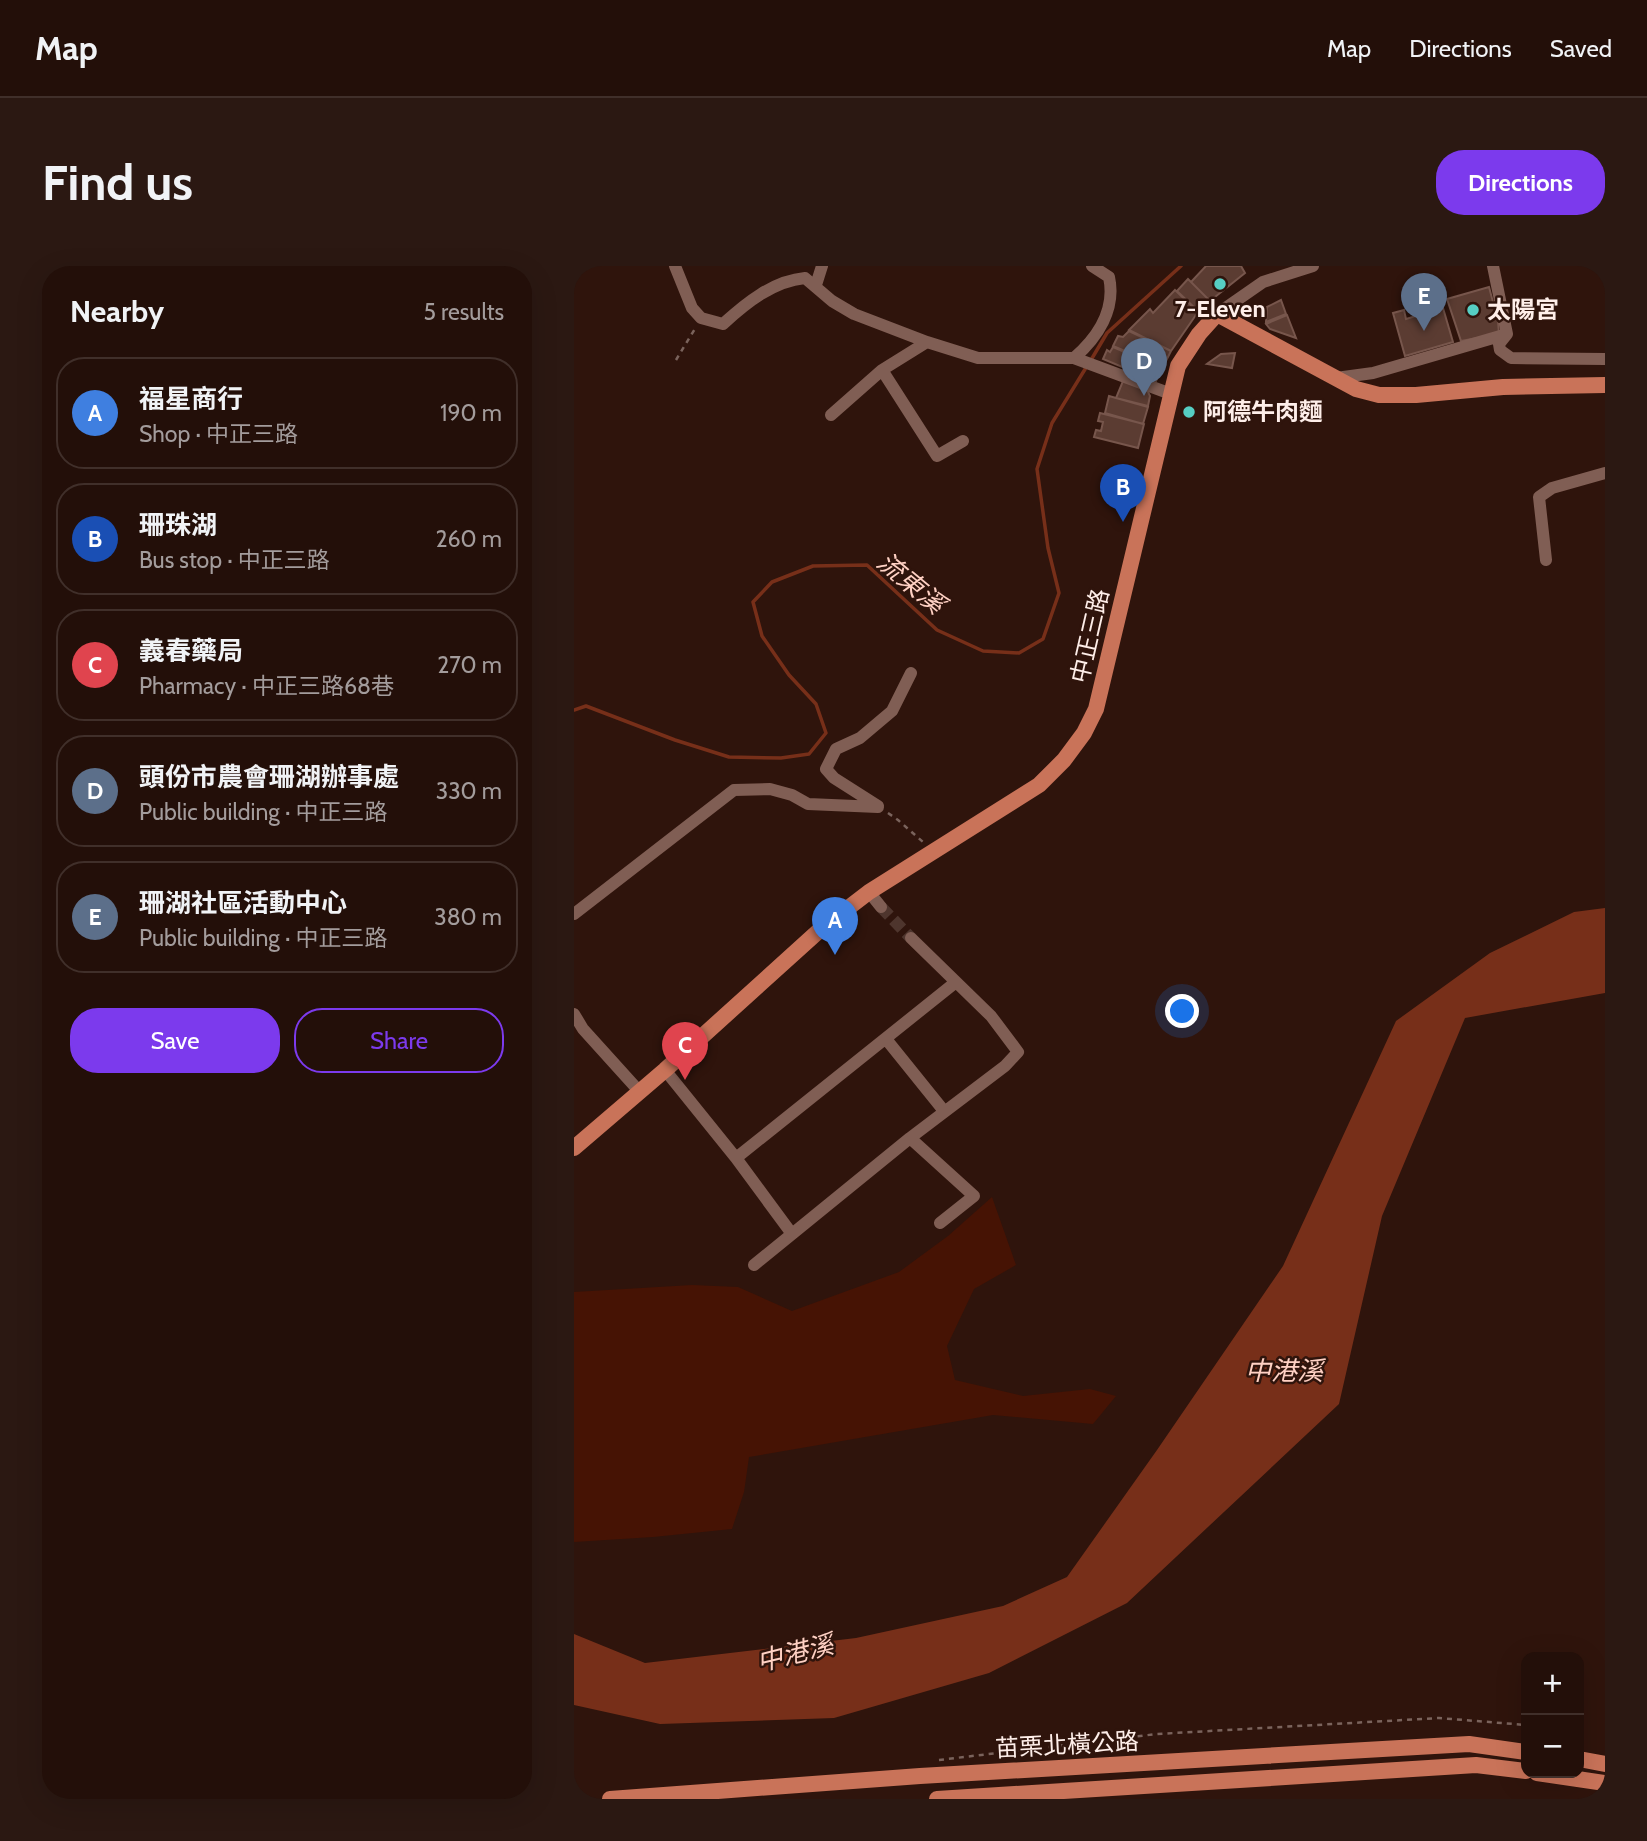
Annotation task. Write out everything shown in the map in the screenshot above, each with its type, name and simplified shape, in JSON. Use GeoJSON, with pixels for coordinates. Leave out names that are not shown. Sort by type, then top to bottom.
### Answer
{"type":"FeatureCollection","features":[{"type":"Feature","properties":{"kind":"main road"},"geometry":{"type":"LineString","coordinates":[[1217,314],[1356,389],[1379,395],[1416,395],[1503,387],[1605,385]]}},
{"type":"Feature","properties":{"kind":"main road","name":"中正三路"},"geometry":{"type":"LineString","coordinates":[[574,1148],[822,928],[869,892],[1039,785],[1064,760],[1084,733],[1096,709],[1178,366],[1199,334],[1217,314]]}},
{"type":"Feature","properties":{"kind":"main road","name":"苗栗北橫公路"},"geometry":{"type":"LineString","coordinates":[[610,1799],[934,1776],[1469,1744],[1521,1751]]}},
{"type":"Feature","properties":{"kind":"main road"},"geometry":{"type":"LineString","coordinates":[[1584,1760],[1605,1764]]}},
{"type":"Feature","properties":{"kind":"main road","name":"苗栗北橫公路"},"geometry":{"type":"LineString","coordinates":[[937,1799],[1476,1765],[1521,1770]]}},
{"type":"Feature","properties":{"kind":"main road"},"geometry":{"type":"LineString","coordinates":[[1571,1778],[1605,1783]]}},
{"type":"Feature","properties":{"kind":"street"},"geometry":{"type":"LineString","coordinates":[[675,266],[692,308],[701,318],[723,324],[746,304],[791,279],[805,278],[832,301],[854,314],[927,342],[978,358],[1074,358],[1171,394]]}},
{"type":"Feature","properties":{"kind":"street"},"geometry":{"type":"LineString","coordinates":[[816,285],[822,266]]}},
{"type":"Feature","properties":{"kind":"street"},"geometry":{"type":"LineString","coordinates":[[1074,358],[1088,346],[1105,320],[1112,292],[1109,277],[1092,266]]}},
{"type":"Feature","properties":{"kind":"street"},"geometry":{"type":"LineString","coordinates":[[1217,314],[1263,282],[1313,266]]}},
{"type":"Feature","properties":{"kind":"street"},"geometry":{"type":"LineString","coordinates":[[1493,266],[1507,334]]}},
{"type":"Feature","properties":{"kind":"street"},"geometry":{"type":"LineString","coordinates":[[1507,334],[1499,344],[1500,350],[1511,358],[1605,359]]}},
{"type":"Feature","properties":{"kind":"street"},"geometry":{"type":"LineString","coordinates":[[1336,378],[1373,373],[1507,334]]}},
{"type":"Feature","properties":{"kind":"street"},"geometry":{"type":"LineString","coordinates":[[831,415],[882,370],[927,342]]}},
{"type":"Feature","properties":{"kind":"street"},"geometry":{"type":"LineString","coordinates":[[882,370],[937,456],[963,441]]}},
{"type":"Feature","properties":{"kind":"street"},"geometry":{"type":"LineString","coordinates":[[1546,560],[1539,497],[1552,488],[1605,473]]}},
{"type":"Feature","properties":{"kind":"street"},"geometry":{"type":"LineString","coordinates":[[878,807],[834,778],[826,769],[836,749],[860,738],[892,711],[911,673]]}},
{"type":"Feature","properties":{"kind":"street"},"geometry":{"type":"LineString","coordinates":[[574,914],[734,790],[771,789],[792,795],[808,804],[878,807]]}},
{"type":"Feature","properties":{"kind":"street"},"geometry":{"type":"LineString","coordinates":[[869,892],[881,907]]}},
{"type":"Feature","properties":{"kind":"street"},"geometry":{"type":"LineString","coordinates":[[754,1265],[944,1111],[1005,1066],[1018,1052],[991,1016],[912,938]]}},
{"type":"Feature","properties":{"kind":"street"},"geometry":{"type":"LineString","coordinates":[[736,1158],[956,982]]}},
{"type":"Feature","properties":{"kind":"street"},"geometry":{"type":"LineString","coordinates":[[574,1014],[583,1029],[639,1091]]}},
{"type":"Feature","properties":{"kind":"street"},"geometry":{"type":"LineString","coordinates":[[886,1039],[944,1111]]}},
{"type":"Feature","properties":{"kind":"street"},"geometry":{"type":"LineString","coordinates":[[665,1070],[736,1158],[792,1234]]}},
{"type":"Feature","properties":{"kind":"street"},"geometry":{"type":"LineString","coordinates":[[910,1138],[974,1196],[940,1223]]}},
{"type":"Feature","properties":{"kind":"path"},"geometry":{"type":"LineString","coordinates":[[676,360],[701,318]]}},
{"type":"Feature","properties":{"kind":"path"},"geometry":{"type":"LineString","coordinates":[[878,807],[898,820],[933,851]]}},
{"type":"Feature","properties":{"kind":"path"},"geometry":{"type":"LineString","coordinates":[[933,1760],[1157,1734],[1439,1718],[1521,1725]]}},
{"type":"Feature","properties":{"kind":"shaded area"},"geometry":{"type":"Polygon","coordinates":[[[992,1197],[1016,1265],[974,1289],[947,1346],[955,1380],[1023,1396],[1090,1389],[1116,1396],[1093,1424],[993,1415],[749,1457],[744,1492],[732,1529],[574,1542],[574,1292],[692,1285],[738,1287],[792,1311],[899,1272],[948,1236],[992,1197]]]}},
{"type":"Feature","properties":{"kind":"water","name":"中港溪"},"geometry":{"type":"Polygon","coordinates":[[[1605,908],[1605,993],[1465,1018],[1382,1216],[1339,1404],[1127,1603],[989,1673],[834,1718],[660,1724],[574,1705],[574,1634],[645,1663],[856,1638],[1003,1606],[1067,1577],[1283,1266],[1396,1021],[1490,953],[1574,912],[1605,908]]]}},
{"type":"Feature","properties":{"kind":"building"},"geometry":{"type":"Polygon","coordinates":[[[1206,266],[1241,266],[1245,273],[1210,301],[1191,282],[1206,266]]]}},
{"type":"Feature","properties":{"kind":"building"},"geometry":{"type":"Polygon","coordinates":[[[1188,279],[1210,301],[1199,312],[1177,291],[1188,279]]]}},
{"type":"Feature","properties":{"kind":"building","name":"太陽宮"},"geometry":{"type":"Polygon","coordinates":[[[1489,287],[1499,334],[1461,341],[1447,299],[1489,287]]]}},
{"type":"Feature","properties":{"kind":"building"},"geometry":{"type":"Polygon","coordinates":[[[1175,290],[1198,312],[1171,351],[1129,330],[1150,309],[1153,313],[1175,290]]]}},
{"type":"Feature","properties":{"kind":"building"},"geometry":{"type":"Polygon","coordinates":[[[1281,300],[1286,314],[1266,322],[1267,307],[1281,300]]]}},
{"type":"Feature","properties":{"kind":"building"},"geometry":{"type":"Polygon","coordinates":[[[1443,308],[1453,342],[1405,356],[1393,313],[1404,310],[1406,319],[1443,308]]]}},
{"type":"Feature","properties":{"kind":"building"},"geometry":{"type":"Polygon","coordinates":[[[1287,315],[1296,338],[1270,329],[1266,324],[1287,315]]]}},
{"type":"Feature","properties":{"kind":"building"},"geometry":{"type":"Polygon","coordinates":[[[1129,331],[1171,351],[1163,367],[1113,346],[1118,336],[1123,337],[1129,331]]]}},
{"type":"Feature","properties":{"kind":"building"},"geometry":{"type":"Polygon","coordinates":[[[1113,347],[1162,368],[1156,381],[1103,359],[1107,350],[1110,352],[1113,347]]]}},
{"type":"Feature","properties":{"kind":"building"},"geometry":{"type":"Polygon","coordinates":[[[1235,353],[1232,368],[1207,364],[1221,354],[1235,353]]]}},
{"type":"Feature","properties":{"kind":"building"},"geometry":{"type":"Polygon","coordinates":[[[1123,381],[1147,390],[1150,396],[1148,406],[1116,398],[1123,381]]]}},
{"type":"Feature","properties":{"kind":"building"},"geometry":{"type":"Polygon","coordinates":[[[1109,396],[1148,407],[1143,424],[1105,413],[1109,396]]]}},
{"type":"Feature","properties":{"kind":"building"},"geometry":{"type":"Polygon","coordinates":[[[1100,413],[1144,424],[1138,448],[1094,437],[1096,430],[1101,431],[1103,422],[1098,421],[1100,413]]]}},
{"type":"Feature","properties":{"kind":"waterway","name":"流東溪"},"geometry":{"type":"LineString","coordinates":[[1091,360],[1107,333],[1181,266]]}},
{"type":"Feature","properties":{"kind":"waterway","name":"流東溪"},"geometry":{"type":"LineString","coordinates":[[574,710],[586,706],[675,740],[729,757],[781,758],[809,754],[826,733],[816,704],[789,675],[762,636],[753,602],[772,582],[813,566],[867,565],[937,630],[983,651],[1019,653],[1043,639],[1059,593],[1048,548],[1037,469],[1052,423],[1087,366]]}},
{"type":"Feature","properties":{"kind":"tunnel"},"geometry":{"type":"LineString","coordinates":[[881,907],[911,938]]}},
{"type":"Feature","properties":{"kind":"place","name":"7-Eleven"},"geometry":{"type":"Point","coordinates":[1220,284]}},
{"type":"Feature","properties":{"kind":"place","name":"太陽宮"},"geometry":{"type":"Point","coordinates":[1473,310]}},
{"type":"Feature","properties":{"kind":"place","name":"珊湖社區活動中心"},"geometry":{"type":"Point","coordinates":[1424,331]}},
{"type":"Feature","properties":{"kind":"place","name":"頭份市農會珊湖辦事處"},"geometry":{"type":"Point","coordinates":[1144,396]}},
{"type":"Feature","properties":{"kind":"place","name":"阿德牛肉麵"},"geometry":{"type":"Point","coordinates":[1189,412]}},
{"type":"Feature","properties":{"kind":"place","name":"珊珠湖"},"geometry":{"type":"Point","coordinates":[1123,522]}},
{"type":"Feature","properties":{"kind":"place","name":"福星商行"},"geometry":{"type":"Point","coordinates":[835,955]}},
{"type":"Feature","properties":{"kind":"place","name":"義春藥局"},"geometry":{"type":"Point","coordinates":[685,1080]}}]}
